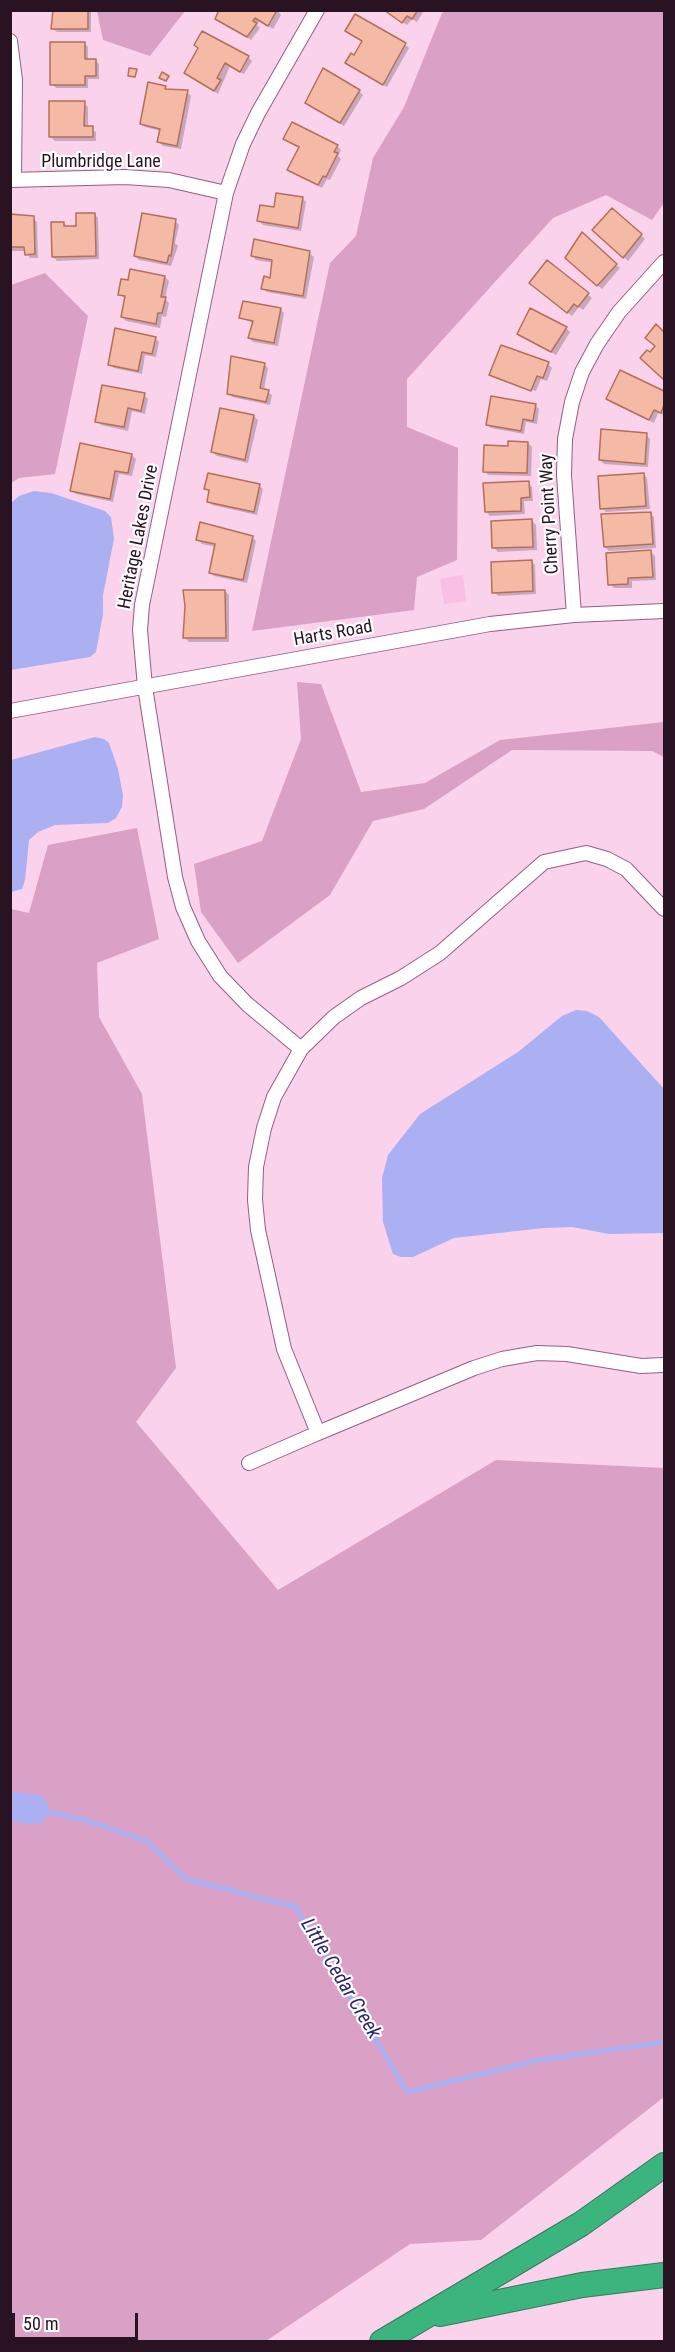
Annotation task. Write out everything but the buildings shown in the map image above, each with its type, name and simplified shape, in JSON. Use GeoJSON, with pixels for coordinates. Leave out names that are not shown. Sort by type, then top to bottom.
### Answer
{"type":"FeatureCollection","features":[{"type":"Feature","properties":{"kind":"highway"},"geometry":{"type":"LineString","coordinates":[[382,2342],[581,2224],[664,2165]]}},
{"type":"Feature","properties":{"kind":"highway"},"geometry":{"type":"LineString","coordinates":[[418,2319],[582,2285],[664,2275]]}},
{"type":"Feature","properties":{"kind":"street","name":"Heritage Lakes Drive"},"geometry":{"type":"LineString","coordinates":[[301,1049],[247,1004],[220,976],[194,933],[183,908],[175,877],[145,687],[140,630],[142,605],[226,193],[243,144],[258,113],[317,10]]}},
{"type":"Feature","properties":{"kind":"street"},"geometry":{"type":"LineString","coordinates":[[10,41],[15,80],[12,180]]}},
{"type":"Feature","properties":{"kind":"street","name":"Plumbridge Lane"},"geometry":{"type":"LineString","coordinates":[[12,180],[136,178],[169,180],[226,193]]}},
{"type":"Feature","properties":{"kind":"street","name":"Cherry Point Way"},"geometry":{"type":"LineString","coordinates":[[574,615],[564,475],[565,439],[572,402],[582,372],[597,344],[619,312],[664,262]]}},
{"type":"Feature","properties":{"kind":"street","name":"Harts Road"},"geometry":{"type":"LineString","coordinates":[[10,711],[490,624],[574,615],[664,610]]}},
{"type":"Feature","properties":{"kind":"street"},"geometry":{"type":"LineString","coordinates":[[318,1433],[284,1349],[258,1230],[255,1200],[256,1167],[264,1128],[274,1097],[301,1049],[334,1017],[361,998],[401,978],[440,953],[544,862],[586,853],[607,858],[626,868],[664,909]]}},
{"type":"Feature","properties":{"kind":"street"},"geometry":{"type":"LineString","coordinates":[[249,1463],[474,1368],[537,1353],[567,1354],[641,1366],[664,1365]]}},
{"type":"Feature","properties":{"kind":"shaded area"},"geometry":{"type":"Polygon","coordinates":[[[97,10],[185,11],[150,56],[103,40],[97,10]]]}},
{"type":"Feature","properties":{"kind":"shaded area"},"geometry":{"type":"Polygon","coordinates":[[[446,11],[664,11],[664,203],[652,220],[606,195],[553,218],[407,379],[407,427],[458,448],[457,560],[417,577],[414,610],[252,631],[330,263],[356,236],[373,158],[404,107],[442,13],[446,11]]]}},
{"type":"Feature","properties":{"kind":"shaded area"},"geometry":{"type":"Polygon","coordinates":[[[45,273],[88,316],[55,474],[19,478],[11,483],[11,285],[45,273]]]}},
{"type":"Feature","properties":{"kind":"shaded area"},"geometry":{"type":"Polygon","coordinates":[[[463,575],[466,601],[444,604],[440,579],[463,575]]]}},
{"type":"Feature","properties":{"kind":"shaded area"},"geometry":{"type":"Polygon","coordinates":[[[297,682],[321,684],[361,792],[425,783],[500,740],[664,722],[664,757],[652,751],[512,750],[424,809],[373,821],[330,895],[238,963],[201,912],[194,864],[262,841],[301,739],[297,682]]]}},
{"type":"Feature","properties":{"kind":"shaded area"},"geometry":{"type":"Polygon","coordinates":[[[137,828],[159,939],[97,963],[99,1017],[142,1094],[176,1368],[136,1422],[278,1590],[496,1460],[664,1468],[664,2097],[481,2240],[410,2244],[266,2341],[11,2341],[11,909],[29,913],[48,845],[137,828]]]}},
{"type":"Feature","properties":{"kind":"water"},"geometry":{"type":"Polygon","coordinates":[[[34,491],[51,493],[105,511],[111,517],[114,539],[103,595],[103,614],[96,652],[90,657],[11,670],[11,503],[19,496],[34,491]]]}},
{"type":"Feature","properties":{"kind":"water"},"geometry":{"type":"Polygon","coordinates":[[[95,737],[109,743],[118,769],[123,795],[122,807],[116,818],[108,823],[55,825],[38,832],[29,840],[22,889],[11,892],[11,760],[95,737]]]}},
{"type":"Feature","properties":{"kind":"water"},"geometry":{"type":"Polygon","coordinates":[[[576,1010],[587,1011],[599,1017],[664,1089],[664,1233],[609,1234],[572,1227],[544,1228],[454,1238],[413,1257],[393,1254],[383,1222],[382,1178],[388,1155],[420,1114],[518,1052],[562,1016],[576,1010]]]}},
{"type":"Feature","properties":{"kind":"waterway","name":"Little Cedar Creek"},"geometry":{"type":"LineString","coordinates":[[10,1807],[34,1809]]}},
{"type":"Feature","properties":{"kind":"waterway","name":"Little Cedar Creek"},"geometry":{"type":"LineString","coordinates":[[34,1809],[85,1820],[147,1841],[186,1879],[296,1907],[407,2092],[539,2060],[664,2042]]}}]}
